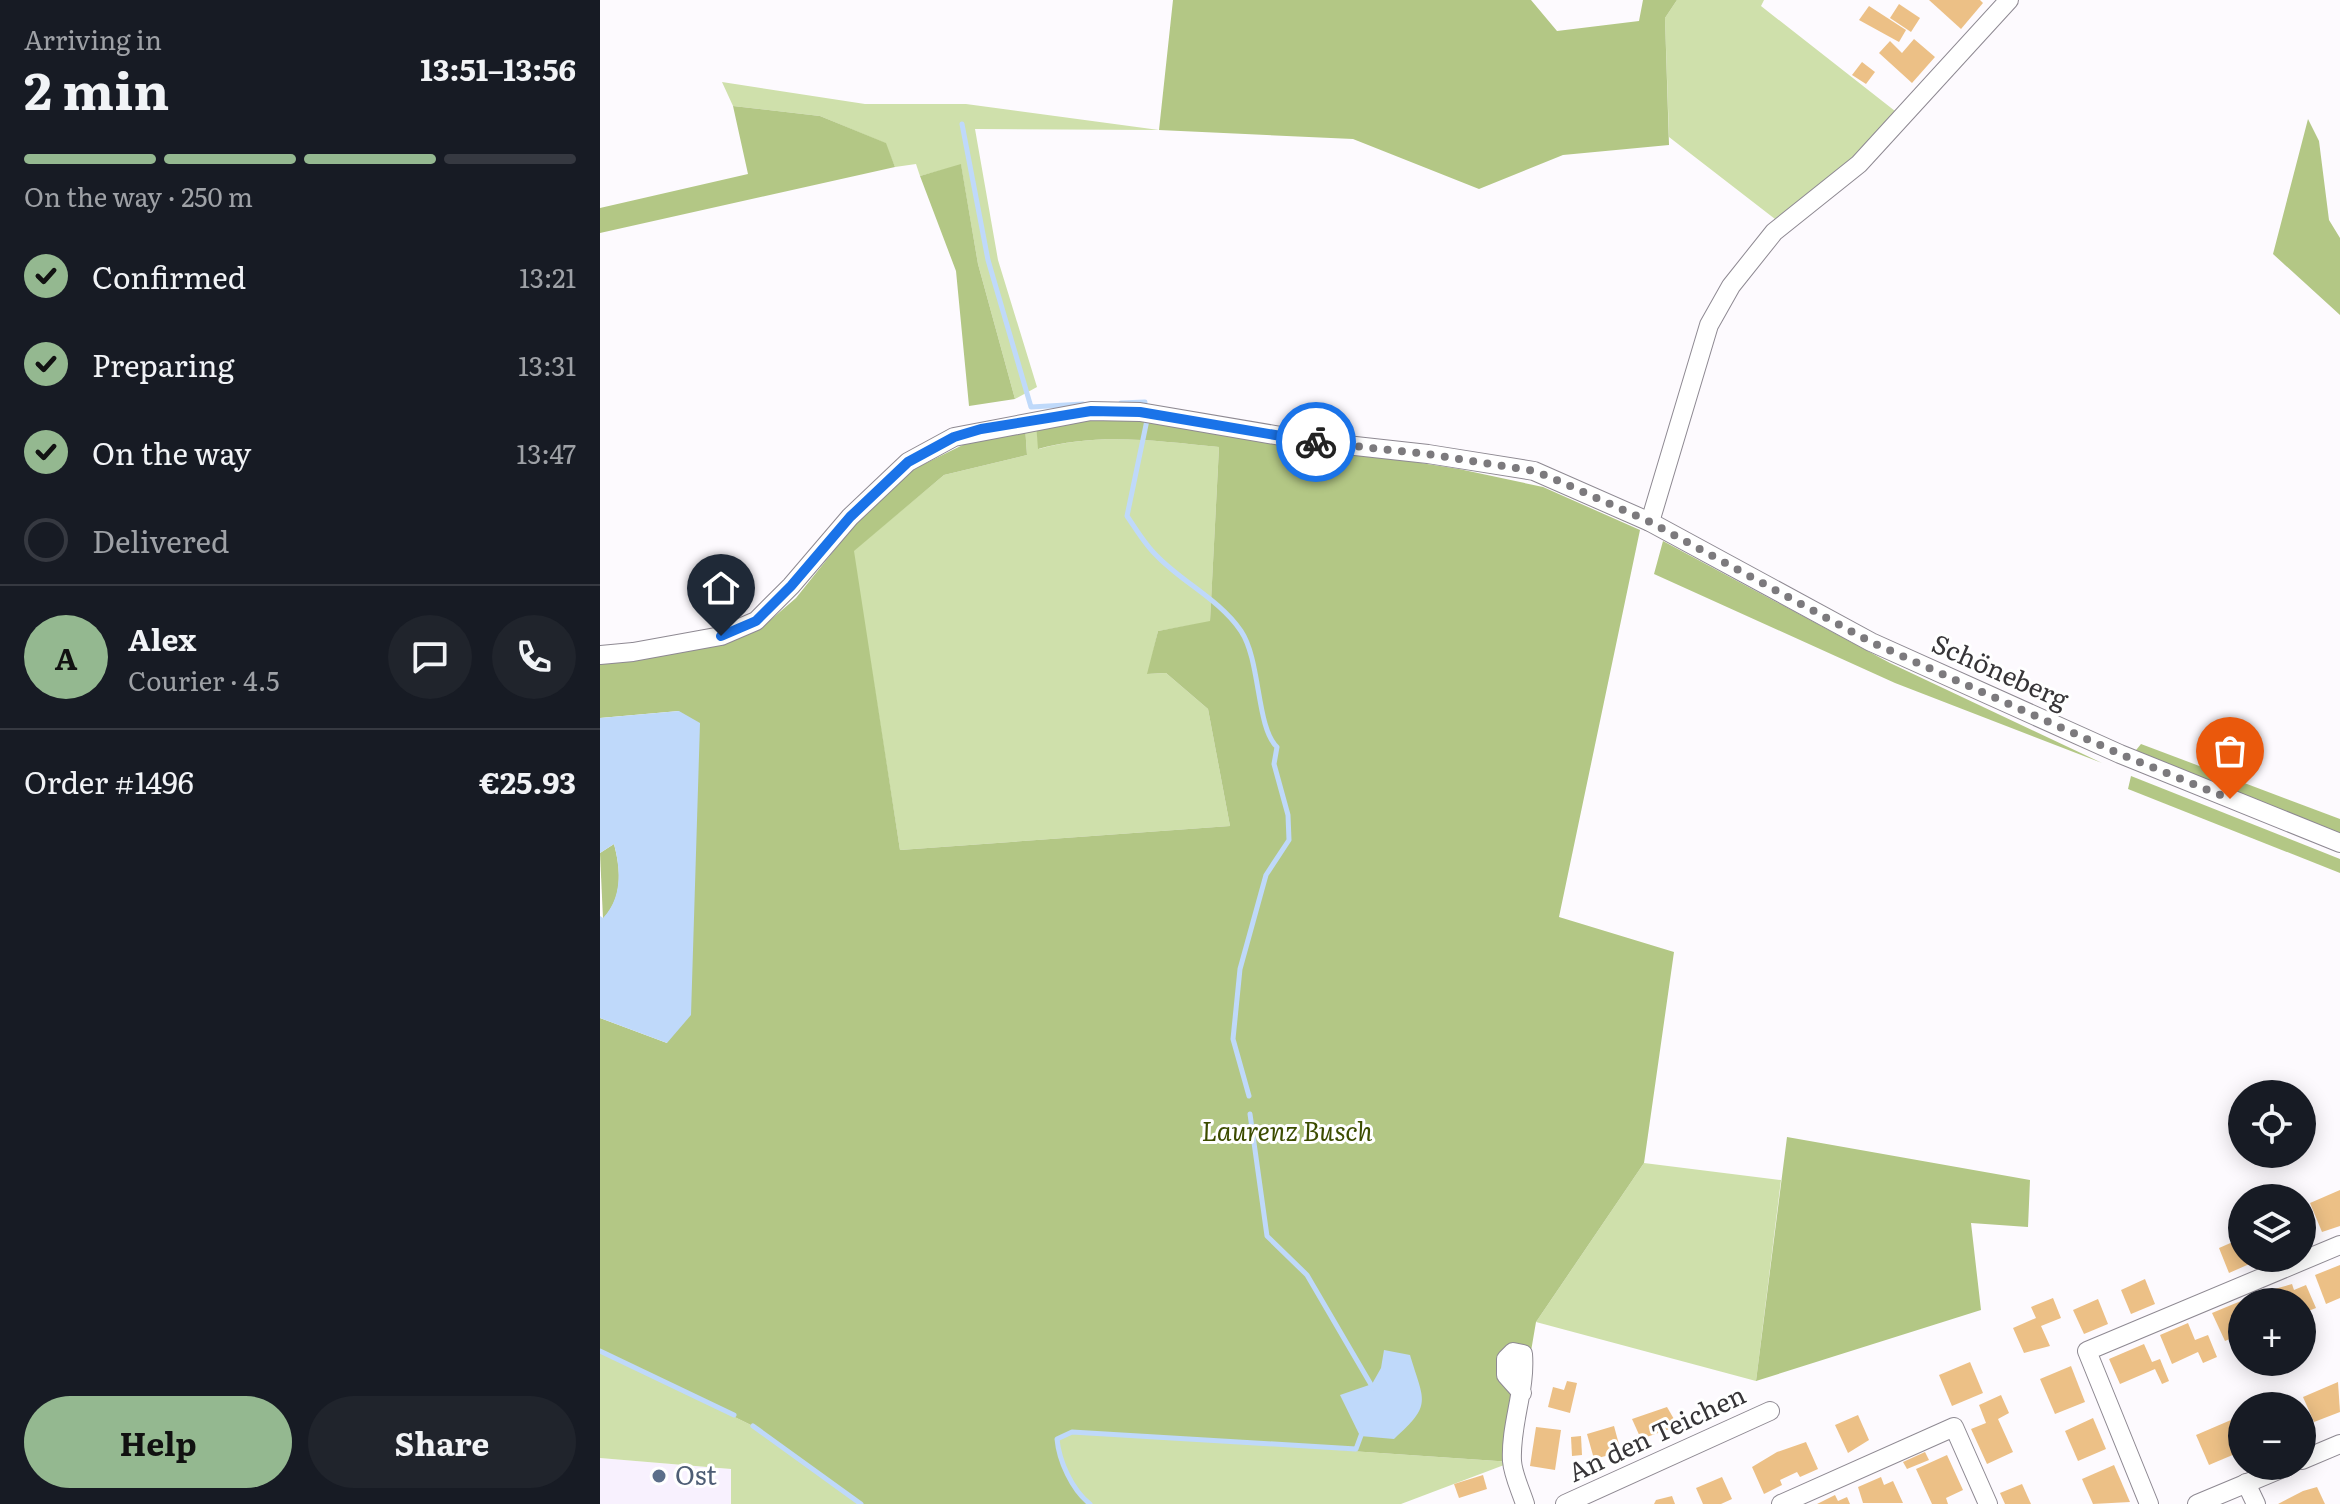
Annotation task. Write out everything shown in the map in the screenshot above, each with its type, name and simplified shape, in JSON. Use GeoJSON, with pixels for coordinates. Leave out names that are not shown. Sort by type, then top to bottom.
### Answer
{"type":"FeatureCollection","features":[{"type":"Feature","properties":{"kind":"street"},"geometry":{"type":"LineString","coordinates":[[1650,522],[1709,325],[1731,286],[1774,232],[1859,164],[2009,0]]}},
{"type":"Feature","properties":{"kind":"street","name":"Schöneberg"},"geometry":{"type":"LineString","coordinates":[[600,655],[721,636],[756,621],[791,586],[850,517],[908,462],[954,437],[981,429],[1091,411],[1140,412],[1310,441],[1428,454],[1534,471],[1650,522],[1871,642],[2120,754],[2340,843]]}},
{"type":"Feature","properties":{"kind":"street"},"geometry":{"type":"LineString","coordinates":[[2149,1504],[2087,1351],[2340,1245]]}},
{"type":"Feature","properties":{"kind":"street"},"geometry":{"type":"LineString","coordinates":[[1522,1393],[1512,1462],[1525,1504]]}},
{"type":"Feature","properties":{"kind":"street","name":"An den Teichen"},"geometry":{"type":"LineString","coordinates":[[1565,1504],[1770,1411]]}},
{"type":"Feature","properties":{"kind":"street"},"geometry":{"type":"LineString","coordinates":[[1781,1504],[1954,1427],[1988,1504]]}},
{"type":"Feature","properties":{"kind":"street"},"geometry":{"type":"LineString","coordinates":[[2316,1454],[2340,1444]]}},
{"type":"Feature","properties":{"kind":"street"},"geometry":{"type":"LineString","coordinates":[[2197,1504],[2253,1480]]}},
{"type":"Feature","properties":{"kind":"street"},"geometry":{"type":"LineString","coordinates":[[2246,1483],[2256,1504]]}},
{"type":"Feature","properties":{"kind":"shaded area","name":"Ost"},"geometry":{"type":"Polygon","coordinates":[[[600,1458],[731,1469],[731,1504],[600,1504],[600,1458]]]}},
{"type":"Feature","properties":{"kind":"green space"},"geometry":{"type":"Polygon","coordinates":[[[1173,0],[1531,0],[1557,31],[1639,21],[1643,0],[1677,0],[1665,18],[1669,145],[1563,155],[1479,189],[1353,139],[1159,130],[1173,0]]]}},
{"type":"Feature","properties":{"kind":"green space"},"geometry":{"type":"Polygon","coordinates":[[[1677,0],[1764,0],[1761,6],[1895,111],[1853,158],[1775,219],[1669,137],[1665,18],[1677,0]]]}},
{"type":"Feature","properties":{"kind":"green space"},"geometry":{"type":"Polygon","coordinates":[[[722,82],[865,104],[966,104],[1159,130],[975,129],[998,260],[1037,387],[1015,399],[978,264],[961,165],[920,176],[916,164],[895,167],[885,143],[820,116],[733,106],[722,82]]]}},
{"type":"Feature","properties":{"kind":"green space"},"geometry":{"type":"Polygon","coordinates":[[[733,106],[820,116],[886,143],[895,167],[600,233],[600,208],[748,174],[733,106]]]}},
{"type":"Feature","properties":{"kind":"green space"},"geometry":{"type":"Polygon","coordinates":[[[2308,119],[2319,141],[2329,220],[2340,238],[2340,315],[2273,254],[2308,119]]]}},
{"type":"Feature","properties":{"kind":"green space"},"geometry":{"type":"Polygon","coordinates":[[[961,164],[978,264],[1015,399],[969,406],[956,271],[920,176],[961,164]]]}},
{"type":"Feature","properties":{"kind":"green space","name":"Laurenz Busch"},"geometry":{"type":"Polygon","coordinates":[[[1081,417],[1151,420],[1459,469],[1543,487],[1640,530],[1559,917],[1674,952],[1644,1163],[1536,1322],[1512,1462],[1072,1432],[1057,1439],[1060,1456],[1072,1483],[1090,1504],[861,1504],[753,1426],[600,1351],[600,1018],[667,1043],[679,711],[600,718],[600,663],[760,629],[796,598],[852,528],[912,470],[983,435],[1025,426],[1027,455],[944,475],[854,551],[900,850],[1230,826],[1208,709],[1166,673],[1147,674],[1158,631],[1210,621],[1219,447],[1105,439],[1038,449],[1036,423],[1081,417]]]}},
{"type":"Feature","properties":{"kind":"green space"},"geometry":{"type":"Polygon","coordinates":[[[1036,423],[1039,449],[1106,439],[1219,447],[1210,622],[1158,631],[1148,674],[1166,673],[1208,709],[1230,826],[900,850],[853,551],[944,475],[1027,455],[1025,426],[1036,423]]]}},
{"type":"Feature","properties":{"kind":"green space"},"geometry":{"type":"Polygon","coordinates":[[[1663,541],[1890,663],[2102,763],[1895,683],[1654,574],[1663,541]]]}},
{"type":"Feature","properties":{"kind":"green space"},"geometry":{"type":"Polygon","coordinates":[[[2141,744],[2340,819],[2340,838],[2132,755],[2141,744]]]}},
{"type":"Feature","properties":{"kind":"green space"},"geometry":{"type":"Polygon","coordinates":[[[2131,776],[2340,859],[2340,873],[2128,789],[2131,776]]]}},
{"type":"Feature","properties":{"kind":"green space"},"geometry":{"type":"Polygon","coordinates":[[[614,844],[619,883],[610,911],[603,919],[600,853],[614,844]]]}},
{"type":"Feature","properties":{"kind":"green space"},"geometry":{"type":"Polygon","coordinates":[[[1787,1137],[2030,1180],[2028,1227],[1971,1223],[1981,1310],[1756,1381],[1787,1137]]]}},
{"type":"Feature","properties":{"kind":"green space"},"geometry":{"type":"Polygon","coordinates":[[[1644,1163],[1781,1180],[1756,1381],[1536,1322],[1644,1163]]]}},
{"type":"Feature","properties":{"kind":"green space"},"geometry":{"type":"Polygon","coordinates":[[[600,1351],[753,1426],[861,1504],[731,1504],[731,1469],[600,1458],[600,1351]]]}},
{"type":"Feature","properties":{"kind":"green space"},"geometry":{"type":"Polygon","coordinates":[[[1072,1432],[1512,1462],[1401,1504],[1090,1504],[1072,1483],[1060,1456],[1057,1439],[1072,1432]]]}},
{"type":"Feature","properties":{"kind":"water"},"geometry":{"type":"Polygon","coordinates":[[[679,711],[700,723],[691,1015],[667,1043],[600,1018],[600,916],[603,918],[614,902],[619,874],[614,844],[600,853],[600,718],[679,711]]]}},
{"type":"Feature","properties":{"kind":"water"},"geometry":{"type":"Polygon","coordinates":[[[1384,1350],[1410,1355],[1421,1393],[1422,1402],[1415,1418],[1394,1439],[1360,1436],[1340,1395],[1372,1384],[1381,1368],[1384,1350]]]}},
{"type":"Feature","properties":{"kind":"building"},"geometry":{"type":"Polygon","coordinates":[[[1929,0],[1980,0],[1983,3],[1961,29],[1929,0]]]}},
{"type":"Feature","properties":{"kind":"building"},"geometry":{"type":"Polygon","coordinates":[[[1899,4],[1920,18],[1911,32],[1890,18],[1899,4]]]}},
{"type":"Feature","properties":{"kind":"building"},"geometry":{"type":"Polygon","coordinates":[[[1869,6],[1906,30],[1899,42],[1859,20],[1869,6]]]}},
{"type":"Feature","properties":{"kind":"building"},"geometry":{"type":"Polygon","coordinates":[[[1914,39],[1935,57],[1912,83],[1879,53],[1890,41],[1902,53],[1914,39]]]}},
{"type":"Feature","properties":{"kind":"building"},"geometry":{"type":"Polygon","coordinates":[[[1862,62],[1875,72],[1866,84],[1852,75],[1862,62]]]}},
{"type":"Feature","properties":{"kind":"building"},"geometry":{"type":"Polygon","coordinates":[[[2340,1190],[2340,1226],[2322,1232],[2316,1218],[2316,1200],[2340,1190]]]}},
{"type":"Feature","properties":{"kind":"building"},"geometry":{"type":"Polygon","coordinates":[[[2228,1244],[2228,1270],[2219,1248],[2228,1244]]]}},
{"type":"Feature","properties":{"kind":"building"},"geometry":{"type":"Polygon","coordinates":[[[2340,1265],[2340,1298],[2326,1304],[2315,1275],[2340,1265]]]}},
{"type":"Feature","properties":{"kind":"building"},"geometry":{"type":"Polygon","coordinates":[[[2145,1279],[2155,1304],[2131,1314],[2121,1290],[2145,1279]]]}},
{"type":"Feature","properties":{"kind":"building"},"geometry":{"type":"Polygon","coordinates":[[[2053,1298],[2061,1318],[2041,1326],[2050,1346],[2024,1353],[2013,1328],[2036,1318],[2031,1307],[2053,1298]]]}},
{"type":"Feature","properties":{"kind":"building"},"geometry":{"type":"Polygon","coordinates":[[[2098,1299],[2108,1324],[2084,1334],[2073,1310],[2098,1299]]]}},
{"type":"Feature","properties":{"kind":"building"},"geometry":{"type":"Polygon","coordinates":[[[2228,1306],[2228,1340],[2225,1341],[2212,1313],[2228,1306]]]}},
{"type":"Feature","properties":{"kind":"building"},"geometry":{"type":"Polygon","coordinates":[[[2188,1323],[2195,1340],[2208,1335],[2217,1357],[2203,1363],[2198,1352],[2172,1364],[2160,1335],[2188,1323]]]}},
{"type":"Feature","properties":{"kind":"building"},"geometry":{"type":"Polygon","coordinates":[[[2144,1344],[2152,1362],[2160,1359],[2169,1381],[2162,1384],[2155,1369],[2120,1384],[2109,1359],[2144,1344]]]}},
{"type":"Feature","properties":{"kind":"building"},"geometry":{"type":"Polygon","coordinates":[[[1970,1362],[1983,1393],[1952,1406],[1939,1375],[1970,1362]]]}},
{"type":"Feature","properties":{"kind":"building"},"geometry":{"type":"Polygon","coordinates":[[[2071,1366],[2085,1402],[2055,1414],[2040,1379],[2071,1366]]]}},
{"type":"Feature","properties":{"kind":"building"},"geometry":{"type":"Polygon","coordinates":[[[1567,1381],[1577,1383],[1570,1413],[1548,1407],[1553,1387],[1564,1390],[1567,1381]]]}},
{"type":"Feature","properties":{"kind":"building"},"geometry":{"type":"Polygon","coordinates":[[[2338,1382],[2340,1412],[2316,1421],[2315,1392],[2338,1382]]]}},
{"type":"Feature","properties":{"kind":"building"},"geometry":{"type":"Polygon","coordinates":[[[2001,1395],[2009,1413],[1998,1419],[2013,1452],[1987,1464],[1971,1429],[1986,1423],[1979,1405],[2001,1395]]]}},
{"type":"Feature","properties":{"kind":"building"},"geometry":{"type":"Polygon","coordinates":[[[1667,1407],[1678,1426],[1641,1439],[1632,1419],[1667,1407]]]}},
{"type":"Feature","properties":{"kind":"building"},"geometry":{"type":"Polygon","coordinates":[[[1858,1415],[1869,1440],[1848,1453],[1835,1425],[1858,1415]]]}},
{"type":"Feature","properties":{"kind":"building"},"geometry":{"type":"Polygon","coordinates":[[[2093,1418],[2106,1449],[2078,1461],[2065,1431],[2093,1418]]]}},
{"type":"Feature","properties":{"kind":"building"},"geometry":{"type":"Polygon","coordinates":[[[2228,1421],[2228,1457],[2209,1465],[2196,1435],[2228,1421]]]}},
{"type":"Feature","properties":{"kind":"building"},"geometry":{"type":"Polygon","coordinates":[[[1614,1426],[1621,1452],[1594,1459],[1587,1434],[1614,1426]]]}},
{"type":"Feature","properties":{"kind":"building"},"geometry":{"type":"Polygon","coordinates":[[[1536,1427],[1561,1430],[1555,1470],[1530,1466],[1536,1427]]]}},
{"type":"Feature","properties":{"kind":"building"},"geometry":{"type":"Polygon","coordinates":[[[1581,1436],[1582,1455],[1572,1456],[1571,1437],[1581,1436]]]}},
{"type":"Feature","properties":{"kind":"building"},"geometry":{"type":"Polygon","coordinates":[[[1806,1442],[1818,1469],[1800,1477],[1797,1472],[1780,1480],[1782,1485],[1764,1494],[1752,1467],[1777,1452],[1806,1442]]]}},
{"type":"Feature","properties":{"kind":"building"},"geometry":{"type":"Polygon","coordinates":[[[1925,1452],[1929,1460],[1907,1469],[1903,1462],[1925,1452]]]}},
{"type":"Feature","properties":{"kind":"building"},"geometry":{"type":"Polygon","coordinates":[[[1947,1455],[1963,1490],[1946,1498],[1948,1504],[1932,1504],[1916,1469],[1947,1455]]]}},
{"type":"Feature","properties":{"kind":"building"},"geometry":{"type":"Polygon","coordinates":[[[2114,1465],[2130,1502],[2093,1504],[2082,1479],[2114,1465]]]}},
{"type":"Feature","properties":{"kind":"building"},"geometry":{"type":"Polygon","coordinates":[[[1483,1475],[1487,1489],[1459,1498],[1454,1484],[1483,1475]]]}},
{"type":"Feature","properties":{"kind":"building"},"geometry":{"type":"Polygon","coordinates":[[[1722,1477],[1732,1499],[1721,1504],[1703,1504],[1696,1488],[1722,1477]]]}},
{"type":"Feature","properties":{"kind":"building"},"geometry":{"type":"Polygon","coordinates":[[[1881,1477],[1884,1485],[1893,1481],[1903,1503],[1863,1503],[1858,1487],[1881,1477]]]}},
{"type":"Feature","properties":{"kind":"building"},"geometry":{"type":"Polygon","coordinates":[[[2022,1484],[2031,1504],[2005,1504],[2000,1493],[2022,1484]]]}},
{"type":"Feature","properties":{"kind":"building"},"geometry":{"type":"Polygon","coordinates":[[[2317,1487],[2325,1504],[2278,1504],[2303,1491],[2317,1487]]]}},
{"type":"Feature","properties":{"kind":"building"},"geometry":{"type":"Polygon","coordinates":[[[1835,1495],[1838,1501],[1847,1497],[1850,1504],[1817,1504],[1835,1495]]]}},
{"type":"Feature","properties":{"kind":"building"},"geometry":{"type":"Polygon","coordinates":[[[1672,1496],[1675,1504],[1654,1504],[1656,1500],[1672,1496]]]}},
{"type":"Feature","properties":{"kind":"waterway"},"geometry":{"type":"LineString","coordinates":[[962,124],[988,260],[1031,407],[1083,404]]}},
{"type":"Feature","properties":{"kind":"waterway"},"geometry":{"type":"LineString","coordinates":[[1121,403],[1145,402]]}},
{"type":"Feature","properties":{"kind":"waterway"},"geometry":{"type":"LineString","coordinates":[[1147,420],[1127,516],[1153,552],[1212,600],[1241,631],[1252,659],[1265,725],[1277,747],[1274,764],[1288,815],[1289,840],[1266,875],[1240,969],[1233,1039],[1249,1096]]}},
{"type":"Feature","properties":{"kind":"waterway"},"geometry":{"type":"LineString","coordinates":[[1250,1114],[1267,1236],[1307,1275],[1373,1388]]}},
{"type":"Feature","properties":{"kind":"waterway"},"geometry":{"type":"LineString","coordinates":[[600,1351],[734,1415]]}},
{"type":"Feature","properties":{"kind":"waterway"},"geometry":{"type":"LineString","coordinates":[[753,1426],[861,1504]]}},
{"type":"Feature","properties":{"kind":"waterway"},"geometry":{"type":"LineString","coordinates":[[1090,1504],[1072,1483],[1060,1456],[1057,1439],[1072,1432],[1356,1449],[1363,1430]]}},
{"type":"Feature","properties":{"kind":"way so far"},"geometry":{"type":"LineString","coordinates":[[1316,442],[1428,454],[1534,471],[1550,477],[1650,522],[1871,642],[2120,754],[2230,799]]}},
{"type":"Feature","properties":{"kind":"place","name":"Ost"},"geometry":{"type":"Point","coordinates":[659,1476]}},
{"type":"Feature","properties":{"kind":"route"},"geometry":{"type":"LineString","coordinates":[[721,636],[756,621],[791,586],[850,517],[908,462],[954,437],[981,429],[1091,411],[1140,412],[1316,442]]}}]}
